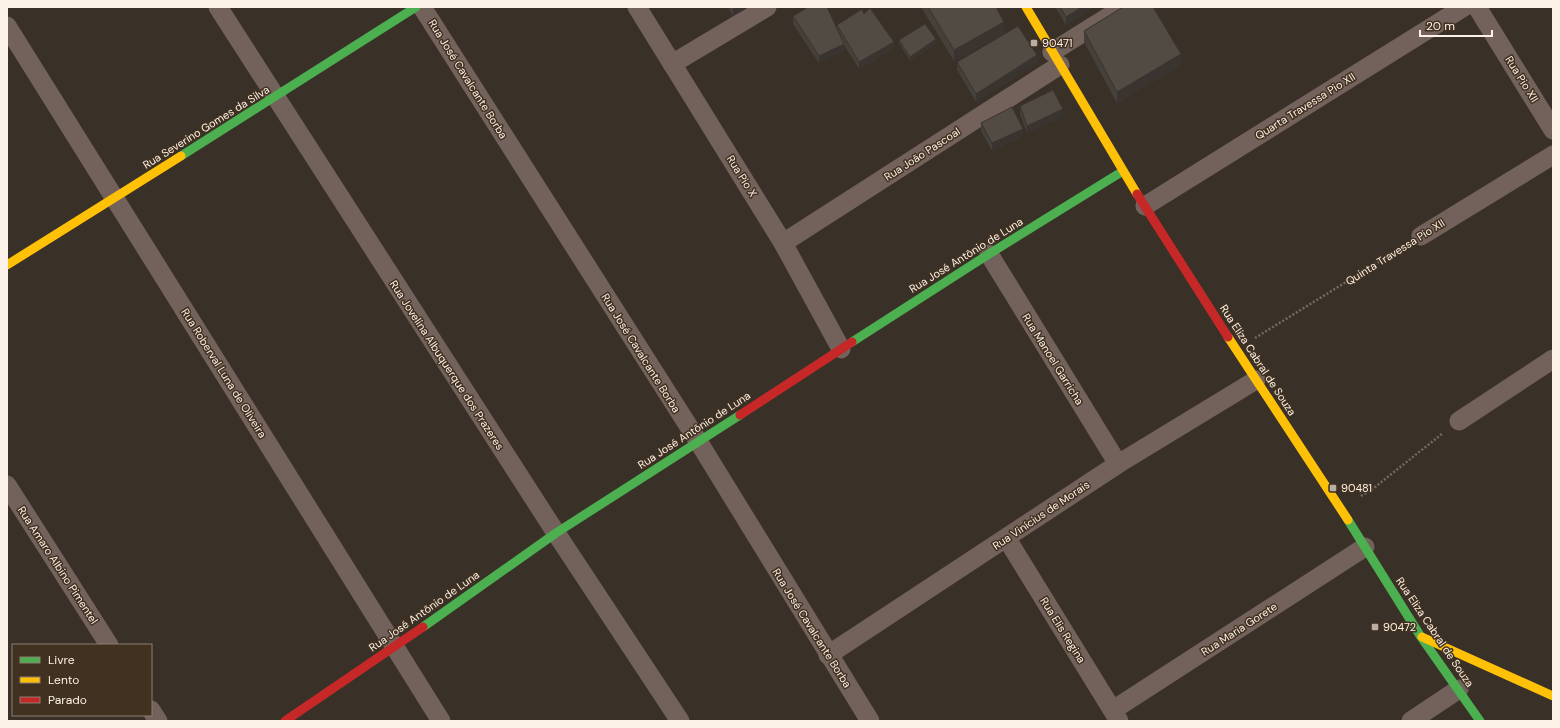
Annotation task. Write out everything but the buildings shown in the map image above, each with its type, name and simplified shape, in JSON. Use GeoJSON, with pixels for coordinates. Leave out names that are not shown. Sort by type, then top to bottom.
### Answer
{"type":"FeatureCollection","features":[{"type":"Feature","properties":{"kind":"street","name":"Rua Jovelina Albuquerque dos Prazeres"},"geometry":{"type":"LineString","coordinates":[[218,7],[556,533],[680,721]]}},
{"type":"Feature","properties":{"kind":"street","name":"Rua Severino Gomes da Silva"},"geometry":{"type":"LineString","coordinates":[[7,265],[116,198],[416,7]]}},
{"type":"Feature","properties":{"kind":"street","name":"Rua José Cavalcante Borba"},"geometry":{"type":"LineString","coordinates":[[422,7],[698,442],[870,721]]}},
{"type":"Feature","properties":{"kind":"street","name":"Rua Pio X"},"geometry":{"type":"LineString","coordinates":[[637,7],[783,243],[841,349]]}},
{"type":"Feature","properties":{"kind":"street"},"geometry":{"type":"LineString","coordinates":[[672,64],[767,7]]}},
{"type":"Feature","properties":{"kind":"street","name":"Rua Eliza Cabral de Souza"},"geometry":{"type":"LineString","coordinates":[[1026,7],[1123,171],[1236,350],[1341,508],[1421,637],[1459,689],[1480,721]]}},
{"type":"Feature","properties":{"kind":"street","name":"Rua João Pascoal"},"geometry":{"type":"LineString","coordinates":[[783,243],[1056,58],[1124,7]]}},
{"type":"Feature","properties":{"kind":"street","name":"Quarta Travessa Pio XII"},"geometry":{"type":"LineString","coordinates":[[1145,206],[1464,7]]}},
{"type":"Feature","properties":{"kind":"street","name":"Rua Pio XII"},"geometry":{"type":"LineString","coordinates":[[1477,7],[1553,130]]}},
{"type":"Feature","properties":{"kind":"street","name":"Rua Roberval Luna de Oliveira"},"geometry":{"type":"LineString","coordinates":[[7,26],[116,198],[441,721]]}},
{"type":"Feature","properties":{"kind":"street","name":"Quinta Travessa Pio XII"},"geometry":{"type":"LineString","coordinates":[[1421,236],[1553,155]]}},
{"type":"Feature","properties":{"kind":"street","name":"Rua José Antônio de Luna"},"geometry":{"type":"LineString","coordinates":[[285,721],[394,647],[556,533],[988,254],[1123,171]]}},
{"type":"Feature","properties":{"kind":"street","name":"Rua Manoel Garricha"},"geometry":{"type":"LineString","coordinates":[[988,254],[1118,464]]}},
{"type":"Feature","properties":{"kind":"street"},"geometry":{"type":"LineString","coordinates":[[1459,421],[1553,359]]}},
{"type":"Feature","properties":{"kind":"street","name":"Rua Vinícius de Morais"},"geometry":{"type":"LineString","coordinates":[[828,655],[1007,539],[1118,464],[1256,380]]}},
{"type":"Feature","properties":{"kind":"street","name":"Rua Amaro Albino Pimentel"},"geometry":{"type":"LineString","coordinates":[[7,485],[109,644]]}},
{"type":"Feature","properties":{"kind":"street","name":"Rua Elis Regina"},"geometry":{"type":"LineString","coordinates":[[1007,539],[1116,716]]}},
{"type":"Feature","properties":{"kind":"street","name":"Rua Maria Gorete"},"geometry":{"type":"LineString","coordinates":[[1116,716],[1365,547]]}},
{"type":"Feature","properties":{"kind":"street"},"geometry":{"type":"LineString","coordinates":[[1421,637],[1553,696]]}},
{"type":"Feature","properties":{"kind":"street"},"geometry":{"type":"LineString","coordinates":[[1411,721],[1459,689]]}},
{"type":"Feature","properties":{"kind":"street"},"geometry":{"type":"LineString","coordinates":[[152,712],[158,721]]}},
{"type":"Feature","properties":{"kind":"path","name":"Quinta Travessa Pio XII"},"geometry":{"type":"LineString","coordinates":[[1236,350],[1421,236]]}},
{"type":"Feature","properties":{"kind":"path"},"geometry":{"type":"LineString","coordinates":[[1341,508],[1374,488],[1459,421]]}},
{"type":"Feature","properties":{"kind":"traffic: fast"},"geometry":{"type":"LineString","coordinates":[[181,156],[416,7]]}},
{"type":"Feature","properties":{"kind":"traffic: fast"},"geometry":{"type":"LineString","coordinates":[[852,342],[989,254],[1123,171]]}},
{"type":"Feature","properties":{"kind":"traffic: fast"},"geometry":{"type":"LineString","coordinates":[[423,627],[556,533],[740,415]]}},
{"type":"Feature","properties":{"kind":"traffic: fast"},"geometry":{"type":"LineString","coordinates":[[1348,520],[1421,637],[1480,721]]}},
{"type":"Feature","properties":{"kind":"traffic: slow"},"geometry":{"type":"LineString","coordinates":[[1026,7],[1137,194]]}},
{"type":"Feature","properties":{"kind":"traffic: slow"},"geometry":{"type":"LineString","coordinates":[[7,265],[181,156]]}},
{"type":"Feature","properties":{"kind":"traffic: slow"},"geometry":{"type":"LineString","coordinates":[[1228,337],[1348,520]]}},
{"type":"Feature","properties":{"kind":"traffic: slow"},"geometry":{"type":"LineString","coordinates":[[1422,637],[1553,696]]}},
{"type":"Feature","properties":{"kind":"traffic: jam"},"geometry":{"type":"LineString","coordinates":[[1137,194],[1228,337]]}},
{"type":"Feature","properties":{"kind":"traffic: jam"},"geometry":{"type":"LineString","coordinates":[[740,415],[852,342]]}},
{"type":"Feature","properties":{"kind":"traffic: jam"},"geometry":{"type":"LineString","coordinates":[[285,721],[423,627]]}},
{"type":"Feature","properties":{"kind":"place","name":"90471"},"geometry":{"type":"Point","coordinates":[1034,43]}},
{"type":"Feature","properties":{"kind":"place","name":"90481"},"geometry":{"type":"Point","coordinates":[1333,488]}},
{"type":"Feature","properties":{"kind":"place","name":"90472"},"geometry":{"type":"Point","coordinates":[1375,627]}}]}
